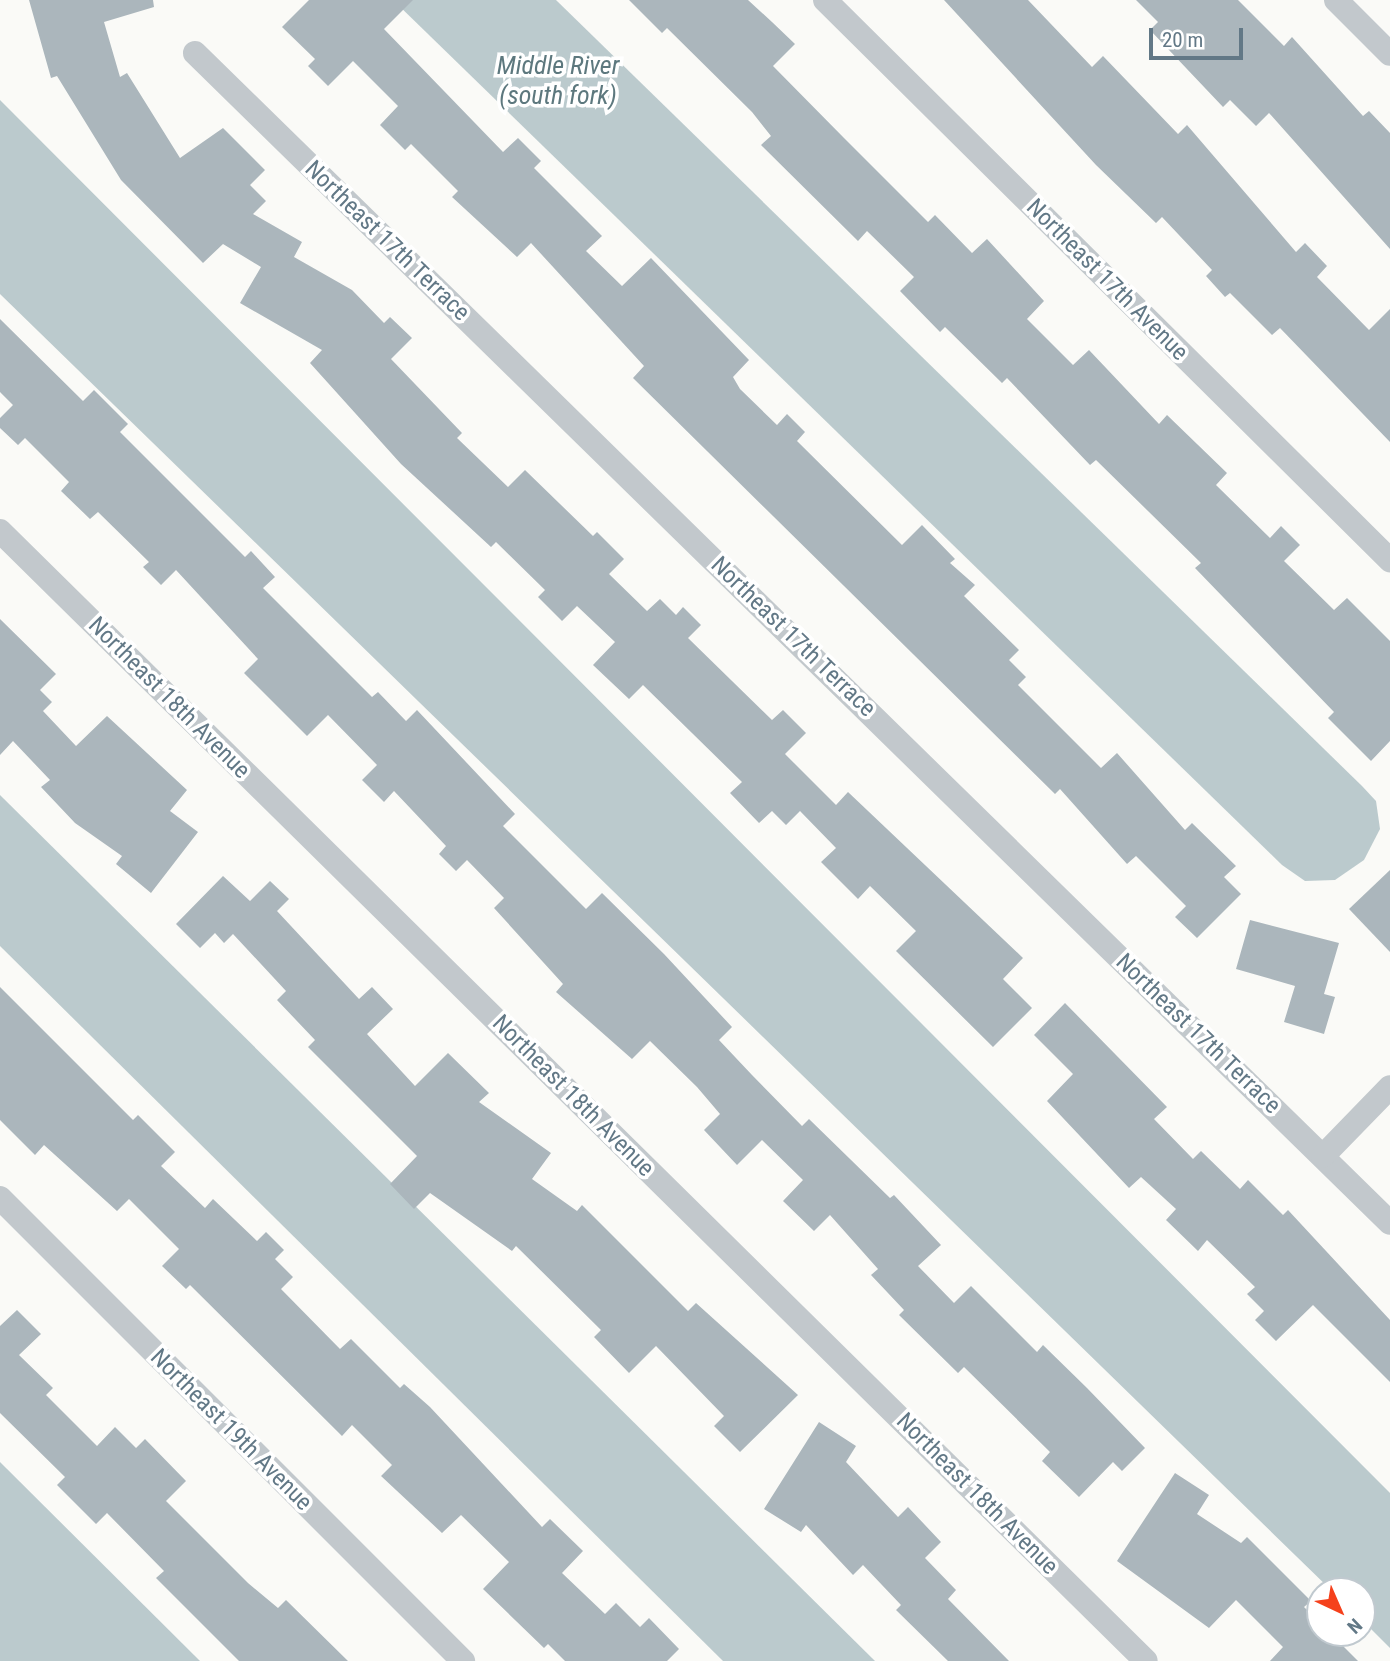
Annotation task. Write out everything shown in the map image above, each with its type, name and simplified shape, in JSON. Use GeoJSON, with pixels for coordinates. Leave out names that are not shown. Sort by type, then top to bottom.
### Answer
{"type":"FeatureCollection","features":[{"type":"Feature","properties":{"kind":"street","name":"Northeast 17th Avenue"},"geometry":{"type":"LineString","coordinates":[[825,0],[1390,560]]}},
{"type":"Feature","properties":{"kind":"street"},"geometry":{"type":"LineString","coordinates":[[1336,0],[1390,54]]}},
{"type":"Feature","properties":{"kind":"street","name":"Northeast 17th Terrace"},"geometry":{"type":"LineString","coordinates":[[195,53],[1390,1223]]}},
{"type":"Feature","properties":{"kind":"street","name":"Northeast 18th Avenue"},"geometry":{"type":"LineString","coordinates":[[0,531],[1146,1661]]}},
{"type":"Feature","properties":{"kind":"street"},"geometry":{"type":"LineString","coordinates":[[1323,1156],[1390,1087]]}},
{"type":"Feature","properties":{"kind":"street","name":"Northeast 19th Avenue"},"geometry":{"type":"LineString","coordinates":[[0,1198],[463,1661]]}},
{"type":"Feature","properties":{"kind":"water","name":"Middle River (south fork)"},"geometry":{"type":"Polygon","coordinates":[[[393,0],[556,0],[1362,786],[1376,801],[1380,829],[1364,860],[1335,880],[1305,881],[1282,865],[393,0]]]}},
{"type":"Feature","properties":{"kind":"water"},"geometry":{"type":"Polygon","coordinates":[[[0,100],[1390,1493],[1390,1648],[1376,1634],[1376,1577],[1318,1577],[0,294],[0,100]]]}},
{"type":"Feature","properties":{"kind":"water"},"geometry":{"type":"Polygon","coordinates":[[[0,795],[875,1661],[723,1661],[0,946],[0,795]]]}},
{"type":"Feature","properties":{"kind":"water"},"geometry":{"type":"Polygon","coordinates":[[[0,1462],[200,1661],[0,1661],[0,1462]]]}},
{"type":"Feature","properties":{"kind":"building"},"geometry":{"type":"Polygon","coordinates":[[[29,0],[153,0],[154,7],[104,22],[120,77],[127,73],[180,158],[223,128],[265,170],[250,185],[266,201],[253,214],[302,242],[294,257],[352,290],[384,323],[390,317],[412,338],[391,359],[462,433],[457,438],[508,487],[525,470],[593,536],[597,532],[624,559],[609,574],[647,611],[660,599],[676,615],[683,607],[701,625],[688,638],[772,720],[783,710],[806,733],[785,754],[836,805],[848,792],[1023,958],[1003,979],[1032,1008],[993,1047],[896,951],[916,931],[870,886],[858,899],[821,862],[836,848],[800,811],[786,825],[772,811],[759,823],[730,793],[742,782],[643,685],[629,699],[593,665],[615,642],[577,606],[562,621],[538,597],[545,590],[496,542],[491,547],[401,464],[310,363],[322,350],[240,303],[261,267],[223,244],[203,263],[121,180],[57,76],[51,78],[29,0]]]}},
{"type":"Feature","properties":{"kind":"building"},"geometry":{"type":"Polygon","coordinates":[[[309,0],[413,0],[384,29],[503,152],[518,138],[541,161],[534,168],[602,236],[586,251],[622,286],[651,258],[749,360],[733,377],[740,389],[777,425],[787,414],[805,432],[797,441],[902,545],[922,525],[955,559],[950,563],[975,585],[964,596],[1019,650],[1009,660],[1026,677],[1018,685],[1101,768],[1117,753],[1185,830],[1192,823],[1236,866],[1224,877],[1241,894],[1197,938],[1175,917],[1186,906],[1136,856],[1127,864],[1060,789],[1055,794],[633,378],[644,366],[531,243],[517,257],[452,197],[458,191],[411,144],[405,150],[380,125],[398,106],[353,61],[328,86],[308,66],[315,59],[282,27],[309,0]]]}},
{"type":"Feature","properties":{"kind":"building"},"geometry":{"type":"Polygon","coordinates":[[[629,0],[748,0],[795,44],[773,66],[928,222],[935,215],[972,253],[987,239],[1044,301],[1027,319],[1073,365],[1089,350],[1159,424],[1167,415],[1227,473],[1216,485],[1270,538],[1281,526],[1300,545],[1284,561],[1334,610],[1347,598],[1390,641],[1390,741],[1371,761],[1328,718],[1334,712],[1195,568],[1201,563],[1096,460],[1090,465],[1007,378],[1002,383],[945,327],[940,332],[900,291],[914,277],[867,231],[858,241],[761,145],[771,136],[752,112],[667,28],[662,33],[629,0]]]}},
{"type":"Feature","properties":{"kind":"building"},"geometry":{"type":"Polygon","coordinates":[[[944,0],[1028,0],[1092,67],[1103,56],[1178,134],[1187,125],[1296,252],[1305,243],[1327,266],[1317,277],[1369,330],[1390,309],[1390,442],[1280,328],[1272,335],[1230,293],[1225,297],[1206,276],[1212,270],[1162,217],[1156,223],[1096,165],[944,0]]]}},
{"type":"Feature","properties":{"kind":"building"},"geometry":{"type":"Polygon","coordinates":[[[1136,0],[1238,0],[1284,46],[1292,37],[1363,116],[1369,111],[1390,133],[1390,249],[1269,113],[1256,126],[1230,100],[1223,107],[1150,30],[1158,22],[1136,0]]]}},
{"type":"Feature","properties":{"kind":"building"},"geometry":{"type":"Polygon","coordinates":[[[0,319],[83,401],[94,390],[128,424],[120,432],[245,557],[251,551],[275,577],[263,588],[372,697],[378,692],[406,721],[417,710],[515,814],[503,826],[586,909],[602,893],[664,954],[732,1027],[719,1040],[752,1075],[802,1126],[809,1119],[890,1198],[894,1195],[941,1245],[918,1266],[954,1303],[971,1286],[1037,1352],[1043,1345],[1087,1388],[1145,1448],[1122,1471],[1113,1462],[1079,1497],[1042,1461],[1050,1452],[964,1367],[958,1373],[899,1315],[904,1310],[871,1275],[878,1269],[830,1215],[814,1231],[783,1201],[803,1180],[762,1140],[737,1165],[704,1130],[720,1114],[697,1087],[650,1041],[632,1059],[556,992],[563,984],[494,908],[504,898],[467,860],[456,871],[439,854],[446,846],[394,791],[384,802],[362,780],[377,765],[328,715],[307,736],[244,673],[258,659],[176,570],[161,585],[143,567],[149,562],[98,512],[90,519],[61,491],[69,482],[25,438],[18,445],[0,428],[0,418],[13,405],[0,392],[0,319]]]}},
{"type":"Feature","properties":{"kind":"building"},"geometry":{"type":"Polygon","coordinates":[[[0,619],[56,674],[40,690],[52,702],[43,711],[76,746],[107,716],[187,790],[170,811],[198,832],[151,893],[116,864],[122,856],[75,823],[41,787],[50,780],[13,741],[0,755],[0,619]]]}},
{"type":"Feature","properties":{"kind":"building"},"geometry":{"type":"Polygon","coordinates":[[[1390,870],[1390,952],[1349,909],[1390,870]]]}},
{"type":"Feature","properties":{"kind":"building"},"geometry":{"type":"Polygon","coordinates":[[[223,876],[250,901],[270,881],[289,899],[277,911],[359,999],[372,987],[393,1009],[367,1034],[415,1086],[448,1053],[489,1093],[479,1102],[551,1153],[532,1179],[577,1211],[582,1205],[688,1311],[696,1303],[798,1395],[740,1452],[714,1426],[724,1416],[656,1346],[629,1373],[594,1337],[601,1330],[516,1246],[512,1251],[430,1193],[414,1209],[390,1184],[417,1156],[308,1047],[315,1040],[277,1000],[286,991],[233,934],[224,943],[215,933],[200,948],[176,924],[223,876]]]}},
{"type":"Feature","properties":{"kind":"building"},"geometry":{"type":"Polygon","coordinates":[[[1250,920],[1339,943],[1324,994],[1335,997],[1324,1034],[1284,1022],[1295,986],[1236,969],[1250,920]]]}},
{"type":"Feature","properties":{"kind":"building"},"geometry":{"type":"Polygon","coordinates":[[[0,987],[133,1120],[138,1115],[175,1152],[161,1166],[205,1208],[213,1199],[257,1241],[266,1232],[284,1250],[275,1259],[293,1277],[281,1289],[340,1349],[351,1339],[400,1388],[404,1384],[430,1407],[542,1527],[550,1519],[583,1551],[562,1573],[605,1614],[616,1603],[640,1627],[649,1618],[679,1649],[667,1661],[565,1661],[548,1644],[544,1648],[483,1589],[509,1562],[461,1515],[442,1533],[381,1476],[392,1465],[352,1425],[342,1436],[190,1285],[186,1289],[162,1266],[179,1249],[129,1199],[117,1211],[44,1145],[35,1155],[0,1120],[0,987]]]}},
{"type":"Feature","properties":{"kind":"building"},"geometry":{"type":"Polygon","coordinates":[[[1065,1003],[1167,1107],[1154,1119],[1193,1159],[1201,1151],[1240,1189],[1248,1180],[1283,1215],[1288,1210],[1390,1320],[1390,1382],[1313,1305],[1276,1341],[1255,1320],[1264,1311],[1247,1294],[1255,1287],[1207,1240],[1198,1251],[1166,1220],[1176,1209],[1141,1177],[1129,1188],[1047,1101],[1073,1074],[1034,1035],[1065,1003]]]}},
{"type":"Feature","properties":{"kind":"building"},"geometry":{"type":"Polygon","coordinates":[[[17,1310],[41,1334],[19,1355],[53,1388],[46,1395],[97,1446],[115,1427],[136,1448],[145,1439],[186,1481],[166,1501],[248,1583],[278,1608],[286,1600],[348,1661],[239,1661],[156,1578],[164,1571],[107,1513],[96,1524],[57,1485],[65,1477],[0,1413],[0,1326],[17,1310]]]}},
{"type":"Feature","properties":{"kind":"building"},"geometry":{"type":"Polygon","coordinates":[[[819,1422],[856,1446],[846,1462],[898,1517],[908,1507],[941,1542],[925,1558],[956,1590],[948,1599],[1009,1661],[948,1661],[896,1610],[901,1605],[863,1565],[853,1575],[806,1525],[801,1532],[764,1509],[819,1422]]]}},
{"type":"Feature","properties":{"kind":"building"},"geometry":{"type":"Polygon","coordinates":[[[1175,1473],[1209,1495],[1197,1514],[1241,1543],[1247,1537],[1306,1596],[1306,1647],[1344,1647],[1358,1661],[1270,1661],[1283,1647],[1236,1600],[1209,1628],[1117,1561],[1175,1473]]]}}]}
